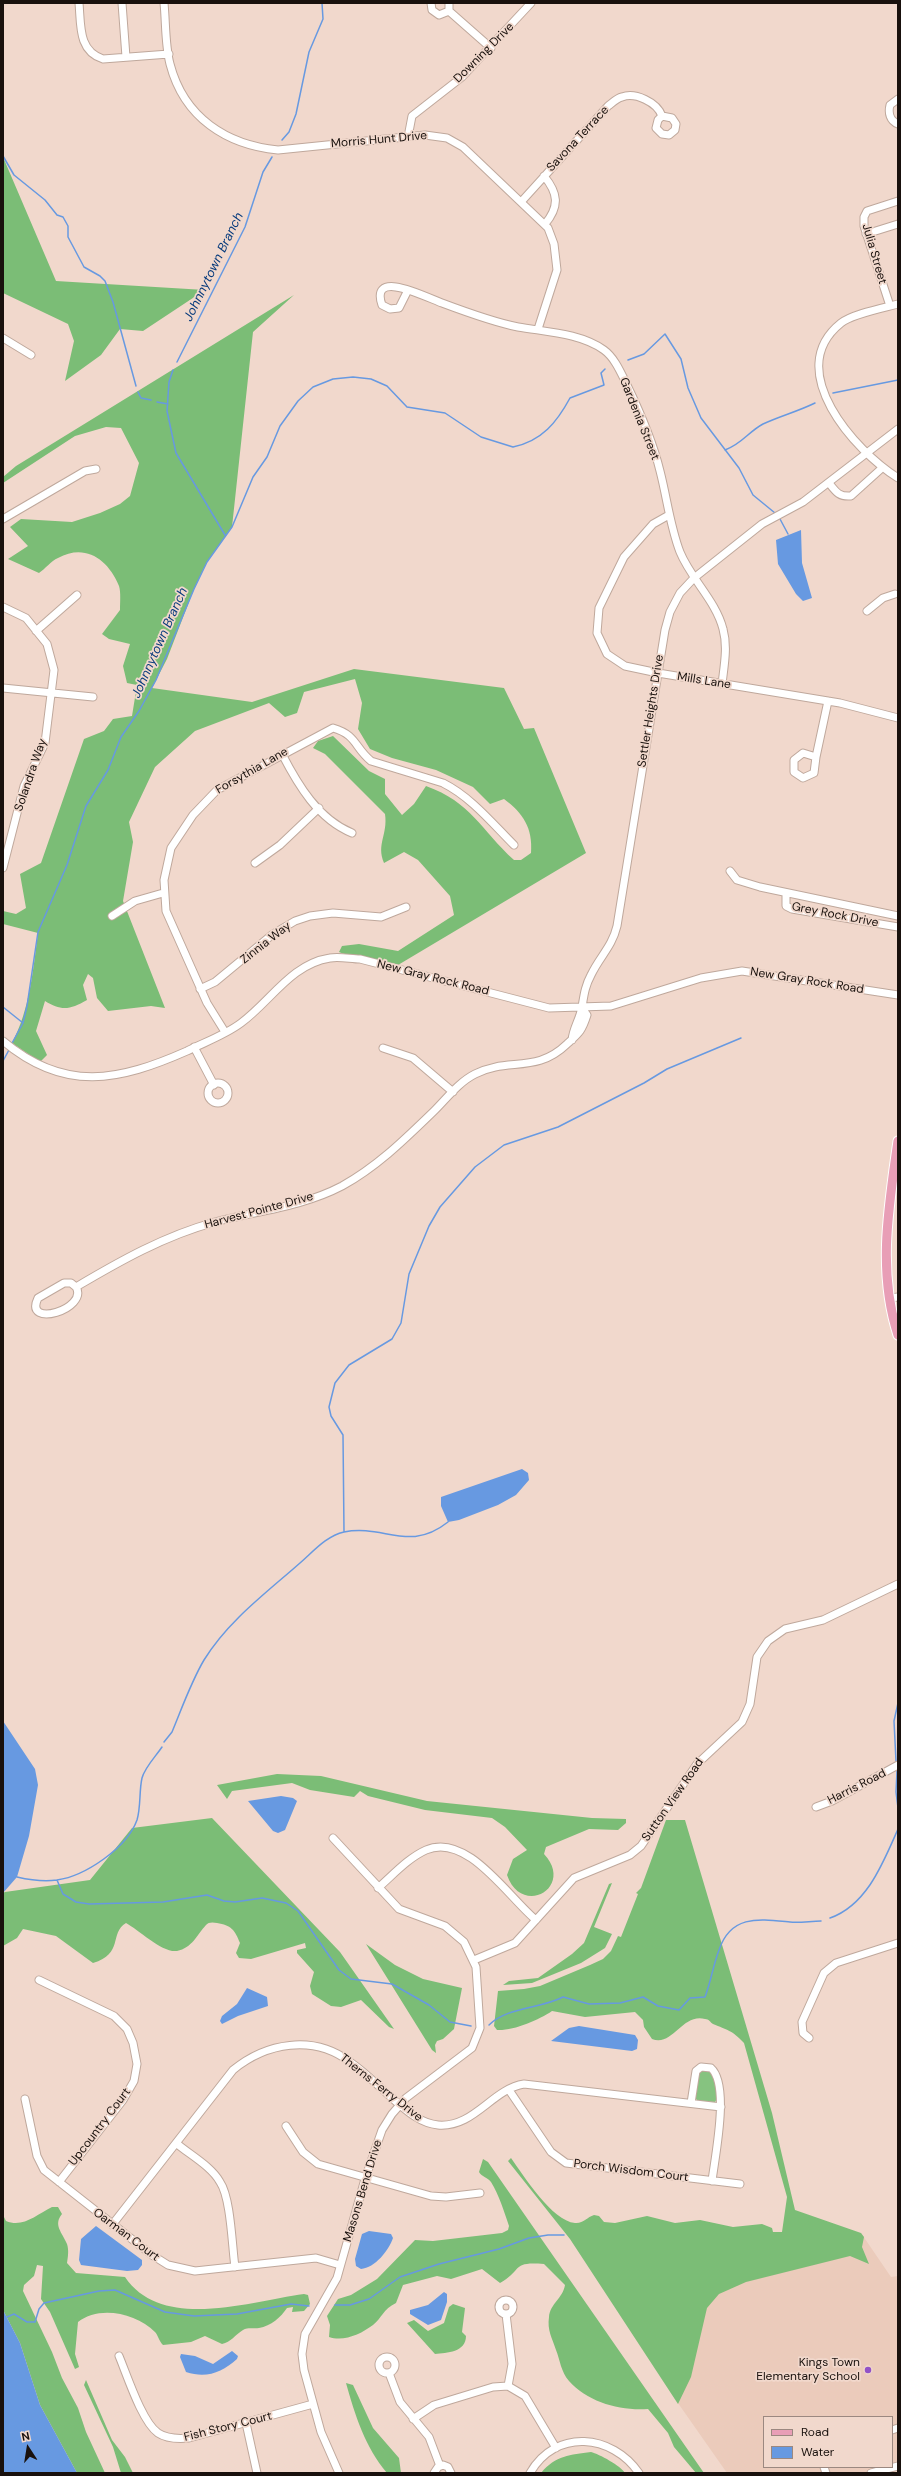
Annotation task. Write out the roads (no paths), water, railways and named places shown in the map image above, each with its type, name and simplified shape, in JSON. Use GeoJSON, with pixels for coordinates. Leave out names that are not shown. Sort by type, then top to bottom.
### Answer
{"type":"FeatureCollection","features":[{"type":"Feature","properties":{"kind":"main road"},"geometry":{"type":"LineString","coordinates":[[898,1141],[885,1239],[898,1334]]}},
{"type":"Feature","properties":{"kind":"street"},"geometry":{"type":"LineString","coordinates":[[79,3],[84,44],[93,56],[103,59],[169,54]]}},
{"type":"Feature","properties":{"kind":"street"},"geometry":{"type":"LineString","coordinates":[[122,3],[126,57]]}},
{"type":"Feature","properties":{"kind":"street","name":"Morris Hunt Drive"},"geometry":{"type":"LineString","coordinates":[[164,3],[170,64],[182,94],[194,110],[208,124],[232,140],[255,148],[278,150],[408,136],[442,136],[458,143],[545,224],[554,244],[556,270],[538,329]]}},
{"type":"Feature","properties":{"kind":"street"},"geometry":{"type":"LineString","coordinates":[[431,3],[432,10],[438,15],[449,11]]}},
{"type":"Feature","properties":{"kind":"street"},"geometry":{"type":"LineString","coordinates":[[449,3],[449,11],[491,48]]}},
{"type":"Feature","properties":{"kind":"street","name":"Downing Drive"},"geometry":{"type":"LineString","coordinates":[[408,136],[412,116],[462,77],[491,48],[531,3]]}},
{"type":"Feature","properties":{"kind":"street","name":"Savona Terrace"},"geometry":{"type":"LineString","coordinates":[[521,202],[608,106],[622,97],[636,96],[648,101],[660,111],[662,116]]}},
{"type":"Feature","properties":{"kind":"street"},"geometry":{"type":"LineString","coordinates":[[898,99],[890,105],[889,113],[894,122],[898,124]]}},
{"type":"Feature","properties":{"kind":"street"},"geometry":{"type":"LineString","coordinates":[[544,176],[554,188],[556,201],[553,214],[545,224]]}},
{"type":"Feature","properties":{"kind":"street","name":"Julia Street"},"geometry":{"type":"LineString","coordinates":[[890,306],[866,234],[864,216],[868,211],[898,201]]}},
{"type":"Feature","properties":{"kind":"street"},"geometry":{"type":"LineString","coordinates":[[866,234],[898,224]]}},
{"type":"Feature","properties":{"kind":"street","name":"Gardenia Street"},"geometry":{"type":"LineString","coordinates":[[408,290],[518,327],[538,329],[594,343],[605,350],[614,360],[647,435],[660,470],[669,515],[680,553],[711,604],[723,628],[726,649],[722,684]]}},
{"type":"Feature","properties":{"kind":"street"},"geometry":{"type":"LineString","coordinates":[[898,304],[841,322],[825,342],[819,363],[821,383],[836,416],[851,438],[865,454],[882,468],[898,478]]}},
{"type":"Feature","properties":{"kind":"street"},"geometry":{"type":"LineString","coordinates":[[3,338],[31,355]]}},
{"type":"Feature","properties":{"kind":"street"},"geometry":{"type":"LineString","coordinates":[[865,454],[898,429]]}},
{"type":"Feature","properties":{"kind":"street","name":"Settler Heights Drive"},"geometry":{"type":"LineString","coordinates":[[572,1040],[572,1032],[582,1008],[583,992],[591,974],[614,941],[658,674],[670,612],[680,593],[694,578],[762,524],[803,502],[865,454]]}},
{"type":"Feature","properties":{"kind":"street"},"geometry":{"type":"LineString","coordinates":[[829,483],[837,494],[844,497],[851,496],[882,468]]}},
{"type":"Feature","properties":{"kind":"street"},"geometry":{"type":"LineString","coordinates":[[3,519],[85,471],[96,469]]}},
{"type":"Feature","properties":{"kind":"street","name":"Mills Lane"},"geometry":{"type":"LineString","coordinates":[[669,515],[653,524],[624,557],[599,608],[597,633],[607,654],[624,666],[658,674],[828,701],[898,718]]}},
{"type":"Feature","properties":{"kind":"street"},"geometry":{"type":"LineString","coordinates":[[867,612],[883,598],[897,593]]}},
{"type":"Feature","properties":{"kind":"street"},"geometry":{"type":"LineString","coordinates":[[36,631],[77,595]]}},
{"type":"Feature","properties":{"kind":"street","name":"Solandra Way"},"geometry":{"type":"LineString","coordinates":[[3,607],[26,618],[46,644],[54,670],[44,743],[24,786],[3,868]]}},
{"type":"Feature","properties":{"kind":"street"},"geometry":{"type":"LineString","coordinates":[[3,688],[93,696]]}},
{"type":"Feature","properties":{"kind":"street"},"geometry":{"type":"LineString","coordinates":[[816,757],[828,701]]}},
{"type":"Feature","properties":{"kind":"street","name":"Forsythia Lane"},"geometry":{"type":"LineString","coordinates":[[225,1032],[200,989],[170,924],[163,893],[164,880],[171,848],[192,815],[217,790],[333,728],[349,734],[363,754],[371,761],[443,783],[454,789],[466,797],[514,844]]}},
{"type":"Feature","properties":{"kind":"street"},"geometry":{"type":"LineString","coordinates":[[282,754],[298,784],[319,808],[337,827],[352,833]]}},
{"type":"Feature","properties":{"kind":"street"},"geometry":{"type":"LineString","coordinates":[[255,863],[280,845],[319,808]]}},
{"type":"Feature","properties":{"kind":"street","name":"Grey Rock Drive"},"geometry":{"type":"LineString","coordinates":[[730,871],[737,880],[898,916]]}},
{"type":"Feature","properties":{"kind":"street","name":"Grey Rock Drive"},"geometry":{"type":"LineString","coordinates":[[786,892],[786,906],[792,909],[898,927]]}},
{"type":"Feature","properties":{"kind":"street"},"geometry":{"type":"LineString","coordinates":[[112,916],[135,901],[163,893]]}},
{"type":"Feature","properties":{"kind":"street","name":"Zinnia Way"},"geometry":{"type":"LineString","coordinates":[[200,989],[215,982],[273,934],[295,921],[310,916],[333,913],[381,917],[406,906]]}},
{"type":"Feature","properties":{"kind":"street","name":"New Gray Rock Road"},"geometry":{"type":"LineString","coordinates":[[3,1041],[26,1058],[51,1070],[85,1077],[102,1077],[144,1069],[225,1032],[257,1011],[298,970],[313,962],[332,958],[360,959],[549,1008],[611,1006],[701,978],[742,971],[898,995]]}},
{"type":"Feature","properties":{"kind":"street","name":"Harvest Pointe Drive"},"geometry":{"type":"LineString","coordinates":[[76,1287],[134,1253],[173,1236],[214,1222],[313,1198],[341,1186],[386,1158],[453,1092],[476,1073],[492,1067],[529,1064],[547,1060],[572,1040]]}},
{"type":"Feature","properties":{"kind":"street"},"geometry":{"type":"LineString","coordinates":[[194,1047],[214,1085]]}},
{"type":"Feature","properties":{"kind":"street"},"geometry":{"type":"LineString","coordinates":[[383,1048],[403,1052],[413,1058],[453,1092]]}},
{"type":"Feature","properties":{"kind":"street"},"geometry":{"type":"LineString","coordinates":[[64,1283],[71,1283],[76,1287],[78,1295],[75,1301],[51,1315],[43,1315],[38,1311],[36,1302],[41,1296],[64,1283]]}},
{"type":"Feature","properties":{"kind":"street","name":"Sutton View Road"},"geometry":{"type":"LineString","coordinates":[[474,1960],[515,1943],[574,1878],[630,1855],[641,1846],[697,1764],[742,1722],[750,1704],[758,1657],[768,1641],[785,1629],[823,1620],[898,1584]]}},
{"type":"Feature","properties":{"kind":"street","name":"Harris Road"},"geometry":{"type":"LineString","coordinates":[[816,1807],[832,1801],[898,1765]]}},
{"type":"Feature","properties":{"kind":"street","name":"Masons Bend Drive"},"geometry":{"type":"LineString","coordinates":[[333,1838],[378,1888],[403,1912],[437,1923],[450,1929],[464,1942],[474,1960],[478,1982],[480,2028],[478,2038],[468,2052],[419,2086],[400,2105],[382,2130],[365,2179],[334,2285],[311,2321],[304,2340],[302,2361],[313,2404],[327,2448],[339,2473]]}},
{"type":"Feature","properties":{"kind":"street"},"geometry":{"type":"LineString","coordinates":[[378,1888],[422,1853],[438,1847],[452,1848],[466,1853],[484,1868],[513,1900],[536,1920]]}},
{"type":"Feature","properties":{"kind":"street"},"geometry":{"type":"LineString","coordinates":[[809,2038],[803,2033],[802,2022],[824,1973],[836,1962],[898,1943]]}},
{"type":"Feature","properties":{"kind":"street","name":"Upcountry Court"},"geometry":{"type":"LineString","coordinates":[[39,1980],[114,2016],[127,2029],[133,2043],[137,2064],[134,2081],[123,2100],[59,2182]]}},
{"type":"Feature","properties":{"kind":"street","name":"Therns Ferry Drive"},"geometry":{"type":"LineString","coordinates":[[112,2225],[232,2070],[250,2057],[274,2047],[304,2045],[336,2053],[350,2061],[400,2105],[422,2121],[445,2125],[464,2120],[519,2085],[532,2084],[721,2106]]}},
{"type":"Feature","properties":{"kind":"street"},"geometry":{"type":"LineString","coordinates":[[691,2103],[695,2074],[698,2069],[708,2067],[715,2074],[721,2094],[721,2106],[712,2181]]}},
{"type":"Feature","properties":{"kind":"street","name":"Porch Wisdom Court"},"geometry":{"type":"LineString","coordinates":[[509,2090],[551,2152],[566,2163],[740,2184]]}},
{"type":"Feature","properties":{"kind":"street","name":"Oarman Court"},"geometry":{"type":"LineString","coordinates":[[25,2099],[40,2164],[48,2175],[152,2255],[181,2269],[207,2271],[316,2258],[340,2265]]}},
{"type":"Feature","properties":{"kind":"street"},"geometry":{"type":"LineString","coordinates":[[286,2126],[295,2143],[313,2161],[365,2179],[431,2196],[446,2197],[480,2193]]}},
{"type":"Feature","properties":{"kind":"street"},"geometry":{"type":"LineString","coordinates":[[176,2143],[214,2174],[221,2182],[227,2206],[235,2267]]}},
{"type":"Feature","properties":{"kind":"street"},"geometry":{"type":"LineString","coordinates":[[506,2314],[512,2364],[508,2386]]}},
{"type":"Feature","properties":{"kind":"street","name":"Fish Story Court"},"geometry":{"type":"LineString","coordinates":[[119,2356],[150,2426],[160,2434],[171,2438],[189,2438],[313,2404]]}},
{"type":"Feature","properties":{"kind":"street"},"geometry":{"type":"LineString","coordinates":[[389,2373],[400,2402],[432,2443],[440,2466]]}},
{"type":"Feature","properties":{"kind":"street"},"geometry":{"type":"LineString","coordinates":[[413,2419],[434,2405],[493,2387],[508,2386],[525,2396],[556,2448]]}},
{"type":"Feature","properties":{"kind":"street"},"geometry":{"type":"LineString","coordinates":[[246,2423],[257,2473]]}},
{"type":"Feature","properties":{"kind":"street"},"geometry":{"type":"LineString","coordinates":[[530,2473],[541,2458],[556,2448],[583,2441],[603,2444],[624,2456],[639,2473]]}},
{"type":"Feature","properties":{"kind":"street"},"geometry":{"type":"LineString","coordinates":[[434,2473],[440,2466]]}},
{"type":"Feature","properties":{"kind":"street"},"geometry":{"type":"LineString","coordinates":[[440,2466],[448,2467],[451,2473]]}},
{"type":"Feature","properties":{"kind":"street"},"geometry":{"type":"LineString","coordinates":[[871,2473],[890,2468]]}},
{"type":"Feature","properties":{"kind":"water"},"geometry":{"type":"Polygon","coordinates":[[[801,530],[802,563],[812,598],[803,601],[796,594],[778,564],[776,540],[801,530]]]}},
{"type":"Feature","properties":{"kind":"water"},"geometry":{"type":"Polygon","coordinates":[[[522,1469],[528,1473],[529,1480],[516,1495],[498,1505],[459,1520],[448,1522],[441,1506],[441,1497],[522,1469]]]}},
{"type":"Feature","properties":{"kind":"water"},"geometry":{"type":"Polygon","coordinates":[[[3,1721],[35,1769],[38,1785],[29,1836],[17,1877],[3,1893],[3,1721]]]}},
{"type":"Feature","properties":{"kind":"water"},"geometry":{"type":"Polygon","coordinates":[[[281,1796],[293,1798],[297,1801],[285,1830],[278,1833],[273,1831],[248,1801],[281,1796]]]}},
{"type":"Feature","properties":{"kind":"water"},"geometry":{"type":"Polygon","coordinates":[[[247,1988],[267,1997],[268,2006],[238,2016],[222,2024],[220,2021],[222,2016],[237,2004],[247,1988]]]}},
{"type":"Feature","properties":{"kind":"water"},"geometry":{"type":"Polygon","coordinates":[[[579,2026],[635,2035],[638,2040],[637,2049],[632,2051],[551,2041],[569,2028],[579,2026]]]}},
{"type":"Feature","properties":{"kind":"water"},"geometry":{"type":"Polygon","coordinates":[[[96,2226],[142,2260],[142,2265],[138,2270],[127,2271],[81,2265],[79,2260],[81,2239],[96,2226]]]}},
{"type":"Feature","properties":{"kind":"water"},"geometry":{"type":"Polygon","coordinates":[[[369,2231],[391,2234],[393,2238],[381,2258],[366,2268],[361,2269],[356,2266],[355,2259],[362,2234],[369,2231]]]}},
{"type":"Feature","properties":{"kind":"water"},"geometry":{"type":"Polygon","coordinates":[[[444,2292],[447,2294],[447,2302],[441,2320],[428,2325],[410,2314],[410,2310],[428,2305],[444,2292]]]}},
{"type":"Feature","properties":{"kind":"water"},"geometry":{"type":"Polygon","coordinates":[[[3,2310],[20,2343],[40,2405],[77,2473],[3,2473],[3,2310]]]}},
{"type":"Feature","properties":{"kind":"water"},"geometry":{"type":"Polygon","coordinates":[[[232,2351],[238,2356],[237,2359],[226,2368],[214,2373],[201,2375],[186,2372],[180,2357],[181,2354],[195,2356],[213,2364],[232,2351]]]}},
{"type":"Feature","properties":{"kind":"waterway","name":"Johnnytown Branch"},"geometry":{"type":"LineString","coordinates":[[282,140],[289,132],[296,114],[309,52],[323,19],[322,3]]}},
{"type":"Feature","properties":{"kind":"waterway"},"geometry":{"type":"LineString","coordinates":[[3,156],[14,175],[45,200],[57,215],[63,217],[68,226],[68,237],[84,267],[100,276],[105,281],[113,302],[136,386]]}},
{"type":"Feature","properties":{"kind":"waterway","name":"Johnnytown Branch"},"geometry":{"type":"LineString","coordinates":[[177,362],[245,227],[263,172],[272,157]]}},
{"type":"Feature","properties":{"kind":"waterway"},"geometry":{"type":"LineString","coordinates":[[628,360],[644,354],[665,334],[681,359],[688,388],[701,418],[739,468],[753,495],[775,513]]}},
{"type":"Feature","properties":{"kind":"waterway","name":"Johnnytown Branch"},"geometry":{"type":"LineString","coordinates":[[11,1045],[23,1023],[38,932],[67,865],[86,806],[108,770],[121,737],[139,711],[156,680],[194,589],[207,562],[232,527],[253,477],[267,457],[280,426],[298,401],[313,387],[333,379],[353,377],[371,379],[387,386],[407,407],[445,413],[481,437],[513,447],[532,440],[548,429],[560,415],[570,398],[604,385],[601,373],[605,369]]}},
{"type":"Feature","properties":{"kind":"waterway","name":"Johnnytown Branch"},"geometry":{"type":"LineString","coordinates":[[173,370],[169,382],[167,411],[176,453],[225,535]]}},
{"type":"Feature","properties":{"kind":"waterway"},"geometry":{"type":"LineString","coordinates":[[833,393],[898,380]]}},
{"type":"Feature","properties":{"kind":"waterway"},"geometry":{"type":"LineString","coordinates":[[138,392],[141,398],[151,400]]}},
{"type":"Feature","properties":{"kind":"waterway"},"geometry":{"type":"LineString","coordinates":[[157,402],[168,404]]}},
{"type":"Feature","properties":{"kind":"waterway"},"geometry":{"type":"LineString","coordinates":[[725,450],[736,445],[763,424],[815,403]]}},
{"type":"Feature","properties":{"kind":"waterway"},"geometry":{"type":"LineString","coordinates":[[780,519],[788,534]]}},
{"type":"Feature","properties":{"kind":"waterway"},"geometry":{"type":"LineString","coordinates":[[3,1007],[23,1023]]}},
{"type":"Feature","properties":{"kind":"waterway"},"geometry":{"type":"LineString","coordinates":[[344,1532],[343,1435],[331,1416],[329,1407],[335,1383],[349,1365],[392,1339],[401,1323],[409,1274],[429,1226],[440,1207],[475,1167],[504,1145],[558,1127],[644,1083],[667,1069],[741,1038]]}},
{"type":"Feature","properties":{"kind":"waterway","name":"Johnnytown Branch"},"geometry":{"type":"LineString","coordinates":[[3,1061],[10,1048]]}},
{"type":"Feature","properties":{"kind":"waterway"},"geometry":{"type":"LineString","coordinates":[[164,1742],[172,1732],[187,1695],[204,1660],[224,1633],[248,1608],[320,1545],[331,1537],[344,1532],[372,1531],[396,1536],[421,1536],[434,1531],[448,1522]]}},
{"type":"Feature","properties":{"kind":"waterway"},"geometry":{"type":"LineString","coordinates":[[896,1761],[894,1721],[898,1703]]}},
{"type":"Feature","properties":{"kind":"waterway"},"geometry":{"type":"LineString","coordinates":[[17,1877],[47,1881],[68,1877],[92,1867],[115,1850],[124,1841],[137,1820],[143,1774],[162,1747]]}},
{"type":"Feature","properties":{"kind":"waterway"},"geometry":{"type":"LineString","coordinates":[[897,1771],[896,1792],[898,1808]]}},
{"type":"Feature","properties":{"kind":"waterway"},"geometry":{"type":"LineString","coordinates":[[830,1918],[843,1912],[864,1893],[880,1869],[898,1829]]}},
{"type":"Feature","properties":{"kind":"waterway"},"geometry":{"type":"LineString","coordinates":[[57,1880],[63,1894],[76,1902],[89,1904],[163,1902],[207,1895],[224,1901],[235,1902],[262,1898],[286,1903],[298,1911],[339,1970],[351,1979],[392,1984],[429,2005],[450,2022],[471,2026]]}},
{"type":"Feature","properties":{"kind":"waterway"},"geometry":{"type":"LineString","coordinates":[[489,2025],[496,2019],[514,2011],[544,2004],[563,1997],[589,2004],[620,2003],[643,1997],[658,2006],[679,2010],[690,1998],[705,1997],[719,1950],[724,1938],[731,1930],[748,1921],[821,1921]]}},
{"type":"Feature","properties":{"kind":"waterway"},"geometry":{"type":"LineString","coordinates":[[335,2305],[350,2305],[369,2299],[400,2277],[439,2264],[499,2249],[529,2238],[548,2235],[564,2235]]}},
{"type":"Feature","properties":{"kind":"waterway"},"geometry":{"type":"LineString","coordinates":[[7,2317],[14,2314],[27,2322],[35,2322],[39,2309],[44,2303],[99,2291],[115,2290],[165,2312],[194,2316],[237,2314],[291,2304],[309,2306]]}},
{"type":"Feature","properties":{"kind":"place","name":"Kings Town Elementary School"},"geometry":{"type":"Point","coordinates":[868,2370]}}]}
